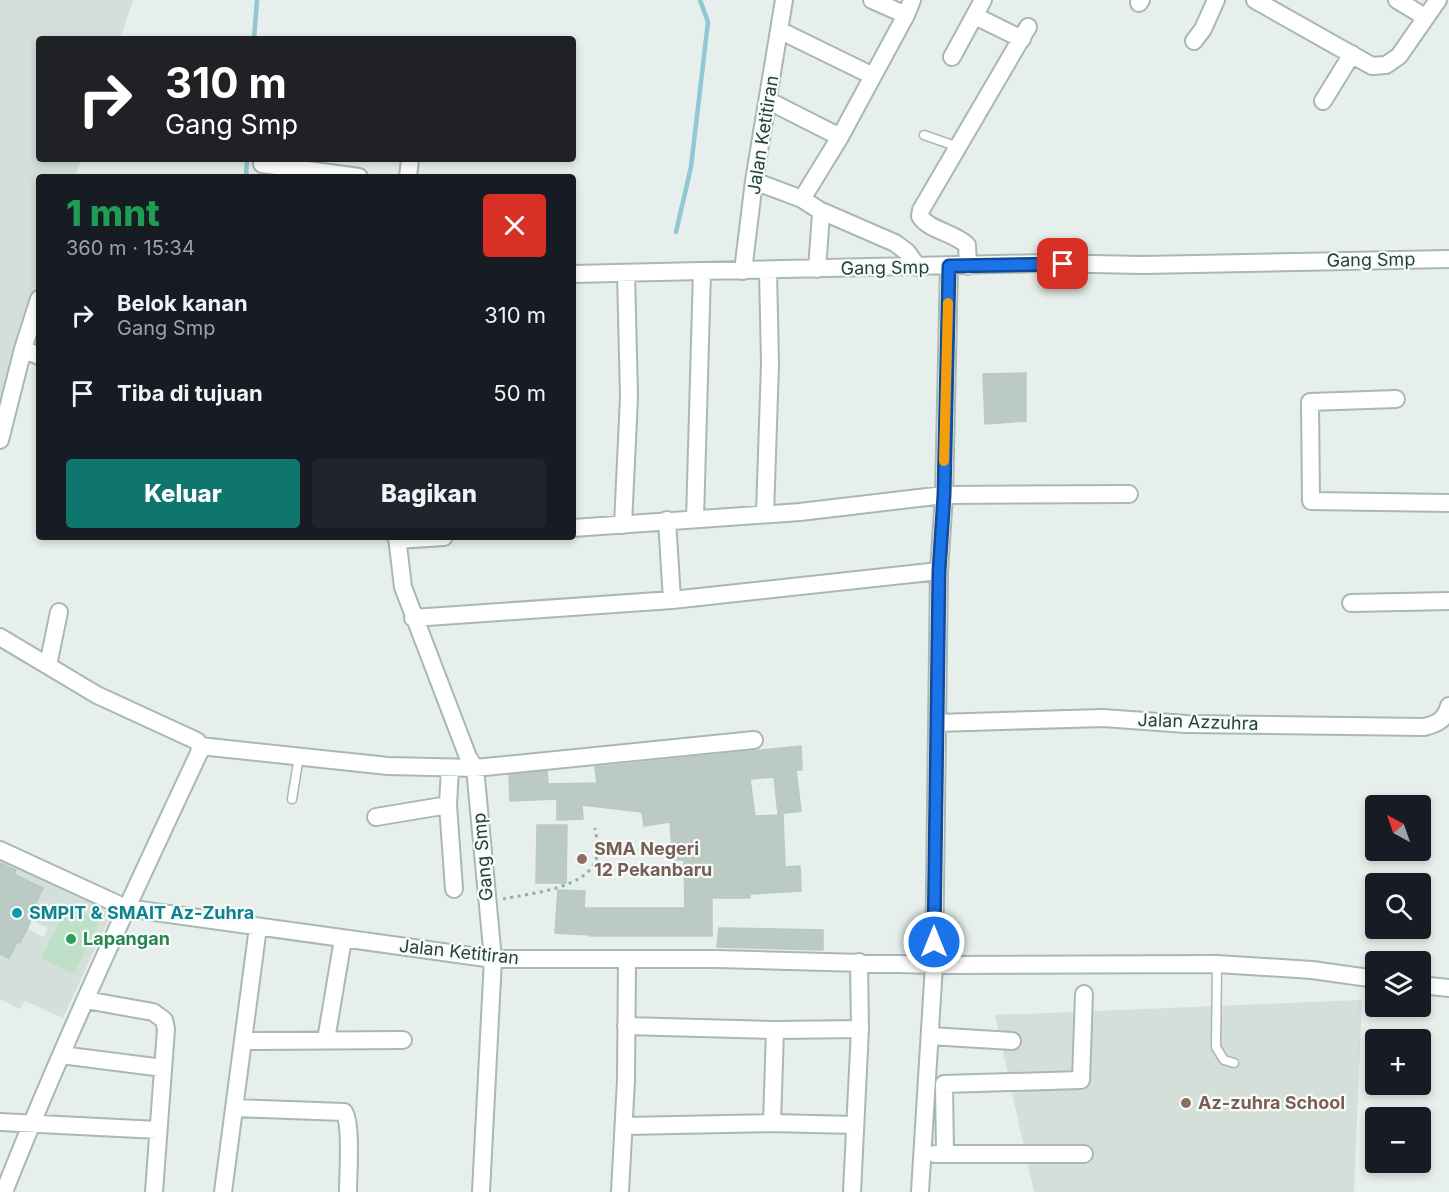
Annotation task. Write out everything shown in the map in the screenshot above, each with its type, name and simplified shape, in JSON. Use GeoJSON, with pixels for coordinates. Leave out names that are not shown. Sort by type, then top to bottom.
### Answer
{"type":"FeatureCollection","features":[{"type":"Feature","properties":{"kind":"street","name":"Jalan Ketitiran"},"geometry":{"type":"LineString","coordinates":[[743,271],[754,181],[784,0]]}},
{"type":"Feature","properties":{"kind":"street"},"geometry":{"type":"LineString","coordinates":[[802,199],[840,136],[909,7],[872,0]]}},
{"type":"Feature","properties":{"kind":"street"},"geometry":{"type":"LineString","coordinates":[[952,57],[983,0]]}},
{"type":"Feature","properties":{"kind":"street"},"geometry":{"type":"LineString","coordinates":[[1194,41],[1203,29],[1216,0]]}},
{"type":"Feature","properties":{"kind":"street"},"geometry":{"type":"LineString","coordinates":[[1256,0],[1372,66],[1386,65],[1399,56],[1438,0]]}},
{"type":"Feature","properties":{"kind":"street"},"geometry":{"type":"LineString","coordinates":[[1397,0],[1425,17]]}},
{"type":"Feature","properties":{"kind":"street"},"geometry":{"type":"LineString","coordinates":[[969,266],[967,245],[960,239],[926,225],[920,216],[921,210],[1025,33],[975,16]]}},
{"type":"Feature","properties":{"kind":"street"},"geometry":{"type":"LineString","coordinates":[[779,30],[873,76]]}},
{"type":"Feature","properties":{"kind":"street"},"geometry":{"type":"LineString","coordinates":[[1323,101],[1352,54]]}},
{"type":"Feature","properties":{"kind":"street"},"geometry":{"type":"LineString","coordinates":[[769,101],[840,136]]}},
{"type":"Feature","properties":{"kind":"street"},"geometry":{"type":"LineString","coordinates":[[262,167],[330,174]]}},
{"type":"Feature","properties":{"kind":"street"},"geometry":{"type":"LineString","coordinates":[[754,181],[802,199],[819,210],[895,243],[907,252],[918,267]]}},
{"type":"Feature","properties":{"kind":"street"},"geometry":{"type":"LineString","coordinates":[[816,269],[822,218],[819,210]]}},
{"type":"Feature","properties":{"kind":"street","name":"Gang Smp"},"geometry":{"type":"LineString","coordinates":[[576,274],[1043,263],[1143,265],[1449,259]]}},
{"type":"Feature","properties":{"kind":"street"},"geometry":{"type":"LineString","coordinates":[[920,1192],[934,965],[939,571],[944,495],[949,266]]}},
{"type":"Feature","properties":{"kind":"street"},"geometry":{"type":"LineString","coordinates":[[765,514],[770,364],[768,270]]}},
{"type":"Feature","properties":{"kind":"street"},"geometry":{"type":"LineString","coordinates":[[695,519],[702,272]]}},
{"type":"Feature","properties":{"kind":"street"},"geometry":{"type":"LineString","coordinates":[[623,525],[629,397],[626,273]]}},
{"type":"Feature","properties":{"kind":"street"},"geometry":{"type":"LineString","coordinates":[[0,440],[23,349],[36,308]]}},
{"type":"Feature","properties":{"kind":"street"},"geometry":{"type":"LineString","coordinates":[[23,349],[36,355]]}},
{"type":"Feature","properties":{"kind":"street"},"geometry":{"type":"LineString","coordinates":[[1396,399],[1310,402],[1311,501],[1449,503]]}},
{"type":"Feature","properties":{"kind":"street"},"geometry":{"type":"LineString","coordinates":[[576,528],[765,514],[944,495],[1129,494]]}},
{"type":"Feature","properties":{"kind":"street"},"geometry":{"type":"LineString","coordinates":[[667,520],[672,600]]}},
{"type":"Feature","properties":{"kind":"street","name":"Gang Smp"},"geometry":{"type":"LineString","coordinates":[[397,540],[403,587],[468,758],[475,768],[493,959],[481,1192]]}},
{"type":"Feature","properties":{"kind":"street"},"geometry":{"type":"LineString","coordinates":[[414,618],[672,600],[939,571]]}},
{"type":"Feature","properties":{"kind":"street"},"geometry":{"type":"LineString","coordinates":[[1351,603],[1449,601]]}},
{"type":"Feature","properties":{"kind":"street"},"geometry":{"type":"LineString","coordinates":[[48,665],[59,612]]}},
{"type":"Feature","properties":{"kind":"street"},"geometry":{"type":"LineString","coordinates":[[0,637],[97,695],[197,741],[201,746],[388,766],[475,768],[754,740]]}},
{"type":"Feature","properties":{"kind":"street","name":"Jalan Azzuhra"},"geometry":{"type":"LineString","coordinates":[[937,723],[1103,718],[1186,724],[1424,727],[1440,722],[1449,706]]}},
{"type":"Feature","properties":{"kind":"street"},"geometry":{"type":"LineString","coordinates":[[4,1192],[61,1055],[201,746]]}},
{"type":"Feature","properties":{"kind":"street"},"geometry":{"type":"LineString","coordinates":[[450,768],[448,805],[454,889]]}},
{"type":"Feature","properties":{"kind":"street"},"geometry":{"type":"LineString","coordinates":[[376,816],[448,805]]}},
{"type":"Feature","properties":{"kind":"street","name":"Jalan Ketitiran"},"geometry":{"type":"LineString","coordinates":[[0,850],[126,908],[493,959],[717,959],[934,965],[1217,964],[1312,970],[1365,977]]}},
{"type":"Feature","properties":{"kind":"street"},"geometry":{"type":"LineString","coordinates":[[223,1192],[258,927]]}},
{"type":"Feature","properties":{"kind":"street"},"geometry":{"type":"LineString","coordinates":[[326,1040],[343,939]]}},
{"type":"Feature","properties":{"kind":"street"},"geometry":{"type":"LineString","coordinates":[[621,1192],[627,960]]}},
{"type":"Feature","properties":{"kind":"street"},"geometry":{"type":"LineString","coordinates":[[852,1192],[860,1029],[860,962]]}},
{"type":"Feature","properties":{"kind":"street"},"geometry":{"type":"LineString","coordinates":[[1431,986],[1449,988]]}},
{"type":"Feature","properties":{"kind":"street"},"geometry":{"type":"LineString","coordinates":[[945,1154],[944,1084],[1081,1080],[1084,994]]}},
{"type":"Feature","properties":{"kind":"street"},"geometry":{"type":"LineString","coordinates":[[86,1000],[153,1012],[161,1017],[166,1029],[154,1192]]}},
{"type":"Feature","properties":{"kind":"street"},"geometry":{"type":"LineString","coordinates":[[626,1026],[775,1030],[860,1029]]}},
{"type":"Feature","properties":{"kind":"street"},"geometry":{"type":"LineString","coordinates":[[772,1123],[775,1030]]}},
{"type":"Feature","properties":{"kind":"street"},"geometry":{"type":"LineString","coordinates":[[930,1036],[1012,1041]]}},
{"type":"Feature","properties":{"kind":"street"},"geometry":{"type":"LineString","coordinates":[[243,1041],[403,1040]]}},
{"type":"Feature","properties":{"kind":"street"},"geometry":{"type":"LineString","coordinates":[[61,1055],[163,1068]]}},
{"type":"Feature","properties":{"kind":"street"},"geometry":{"type":"LineString","coordinates":[[234,1108],[344,1112],[347,1116],[348,1127],[348,1192]]}},
{"type":"Feature","properties":{"kind":"street"},"geometry":{"type":"LineString","coordinates":[[0,1122],[158,1130]]}},
{"type":"Feature","properties":{"kind":"street"},"geometry":{"type":"LineString","coordinates":[[624,1126],[772,1123],[855,1125]]}},
{"type":"Feature","properties":{"kind":"street"},"geometry":{"type":"LineString","coordinates":[[922,1154],[1084,1154]]}},
{"type":"Feature","properties":{"kind":"lane"},"geometry":{"type":"LineString","coordinates":[[924,135],[959,147]]}},
{"type":"Feature","properties":{"kind":"lane"},"geometry":{"type":"LineString","coordinates":[[292,799],[299,756]]}},
{"type":"Feature","properties":{"kind":"lane"},"geometry":{"type":"LineString","coordinates":[[1217,964],[1216,1047],[1224,1060],[1234,1063]]}},
{"type":"Feature","properties":{"kind":"path"},"geometry":{"type":"LineString","coordinates":[[486,902],[575,883],[589,872],[597,856],[596,828]]}},
{"type":"Feature","properties":{"kind":"shaded area"},"geometry":{"type":"Polygon","coordinates":[[[0,0],[133,0],[121,36],[36,36],[36,162],[80,162],[76,174],[36,174],[36,296],[0,406],[0,0]]]}},
{"type":"Feature","properties":{"kind":"shaded area"},"geometry":{"type":"Polygon","coordinates":[[[0,859],[112,912],[63,1018],[25,1001],[20,1009],[0,999],[0,954],[9,958],[27,928],[44,937],[48,928],[31,920],[38,907],[35,905],[43,888],[14,874],[16,870],[0,863],[0,859]]]}},
{"type":"Feature","properties":{"kind":"shaded area","name":"Az-zuhra School"},"geometry":{"type":"Polygon","coordinates":[[[1362,1000],[1354,1192],[1034,1192],[995,1015],[1362,1000]]]}},
{"type":"Feature","properties":{"kind":"green space","name":"Lapangan"},"geometry":{"type":"Polygon","coordinates":[[[68,904],[100,921],[74,974],[41,958],[68,904]]]}},
{"type":"Feature","properties":{"kind":"building"},"geometry":{"type":"Polygon","coordinates":[[[1026,373],[1026,421],[985,424],[983,374],[1026,373]]]}},
{"type":"Feature","properties":{"kind":"building"},"geometry":{"type":"Polygon","coordinates":[[[801,746],[802,770],[796,770],[801,811],[778,814],[774,777],[750,779],[755,816],[783,815],[785,867],[800,866],[801,891],[750,894],[750,898],[712,898],[712,936],[590,936],[555,933],[558,890],[585,891],[584,908],[685,908],[684,860],[673,860],[670,822],[644,826],[642,812],[582,805],[583,819],[557,820],[557,799],[510,801],[509,775],[547,771],[548,784],[597,783],[595,767],[801,746]]]}},
{"type":"Feature","properties":{"kind":"building"},"geometry":{"type":"Polygon","coordinates":[[[537,825],[567,825],[566,883],[536,883],[537,825]]]}},
{"type":"Feature","properties":{"kind":"building","name":"SMPIT & SMAIT Az-Zuhra"},"geometry":{"type":"Polygon","coordinates":[[[0,863],[16,870],[14,874],[43,888],[35,905],[38,906],[27,929],[9,958],[0,954],[0,863]]]}},
{"type":"Feature","properties":{"kind":"building"},"geometry":{"type":"Polygon","coordinates":[[[719,928],[823,930],[823,950],[717,947],[719,928]]]}},
{"type":"Feature","properties":{"kind":"waterway"},"geometry":{"type":"LineString","coordinates":[[254,36],[257,0]]}},
{"type":"Feature","properties":{"kind":"waterway"},"geometry":{"type":"LineString","coordinates":[[676,232],[691,167],[708,22],[700,0]]}},
{"type":"Feature","properties":{"kind":"waterway"},"geometry":{"type":"LineString","coordinates":[[246,174],[247,162]]}},
{"type":"Feature","properties":{"kind":"slow traffic"},"geometry":{"type":"LineString","coordinates":[[944,461],[948,303]]}},
{"type":"Feature","properties":{"kind":"place","name":"SMA Negeri 12 Pekanbaru"},"geometry":{"type":"Point","coordinates":[582,859]}},
{"type":"Feature","properties":{"kind":"place","name":"SMPIT & SMAIT Az-Zuhra"},"geometry":{"type":"Point","coordinates":[17,913]}},
{"type":"Feature","properties":{"kind":"place","name":"Lapangan"},"geometry":{"type":"Point","coordinates":[71,939]}},
{"type":"Feature","properties":{"kind":"place","name":"Az-zuhra School"},"geometry":{"type":"Point","coordinates":[1186,1103]}},
{"type":"Feature","properties":{"kind":"route"},"geometry":{"type":"LineString","coordinates":[[934,942],[939,571],[944,495],[949,266],[1063,264]]}}]}
